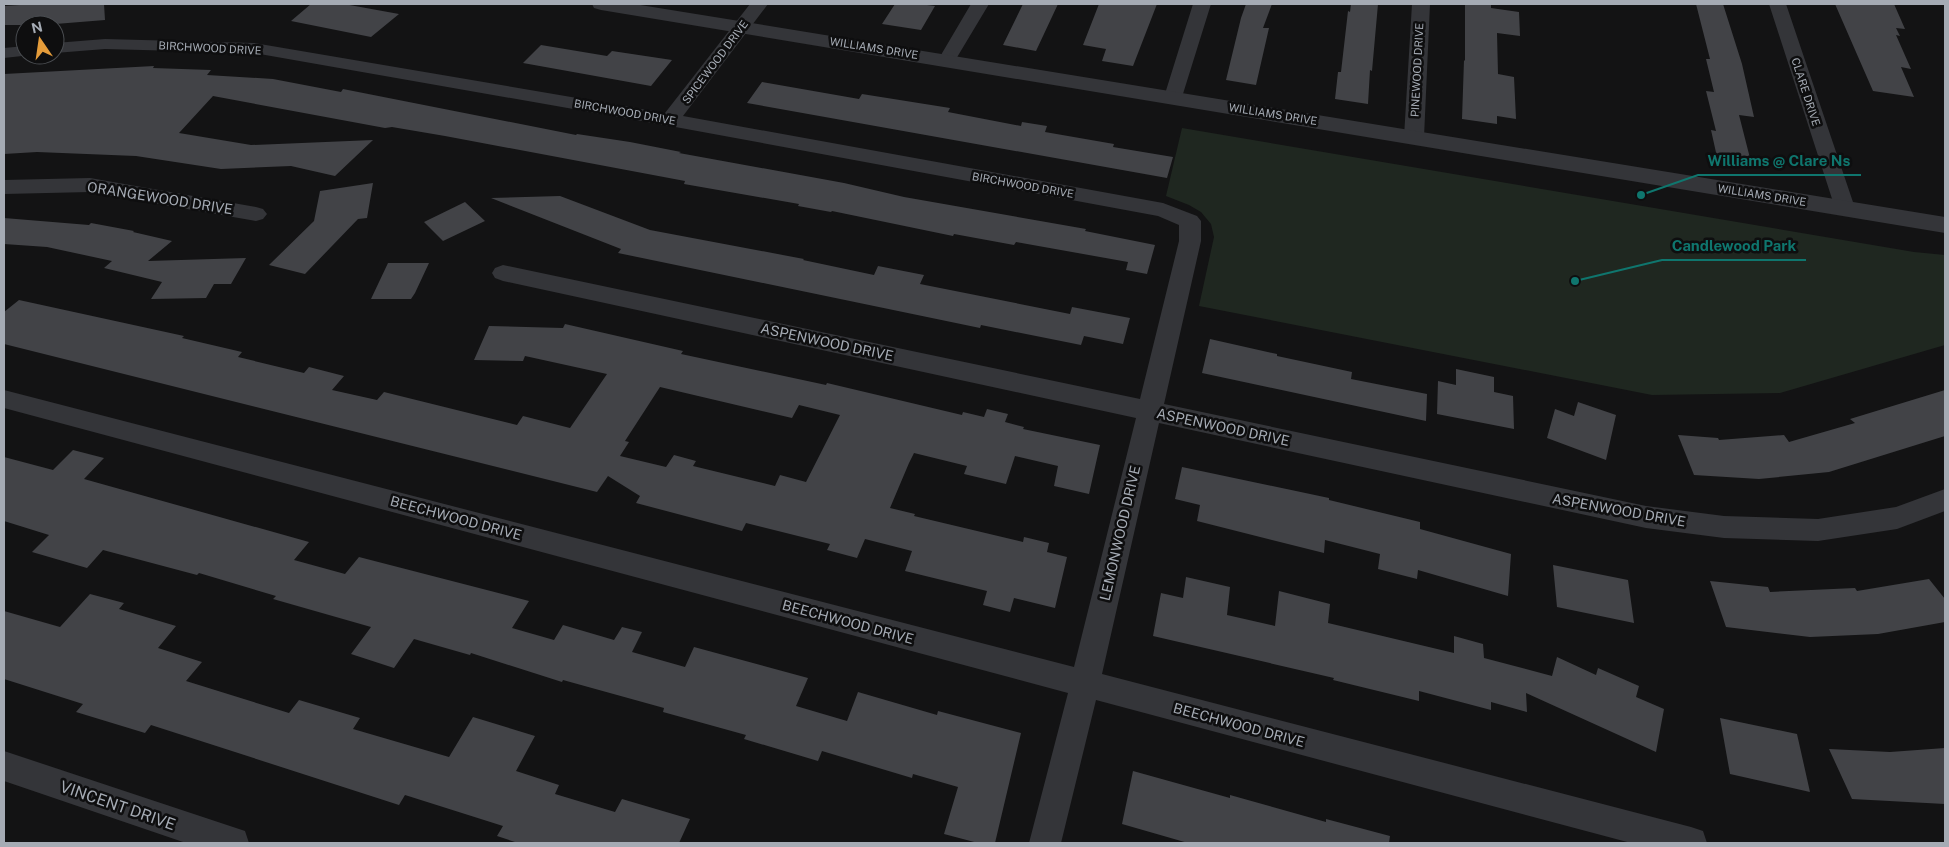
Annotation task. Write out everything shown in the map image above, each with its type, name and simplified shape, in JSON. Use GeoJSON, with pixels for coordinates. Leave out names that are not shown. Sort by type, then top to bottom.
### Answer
{"type":"FeatureCollection","features":[{"type":"Feature","properties":{"kind":"street","name":"WILLIAMS DRIVE"},"geometry":{"type":"LineString","coordinates":[[601,4],[1945,225]]}},
{"type":"Feature","properties":{"kind":"street","name":"SPICEWOOD DRIVE"},"geometry":{"type":"LineString","coordinates":[[670,120],[759,4]]}},
{"type":"Feature","properties":{"kind":"street"},"geometry":{"type":"LineString","coordinates":[[947,60],[980,4]]}},
{"type":"Feature","properties":{"kind":"street"},"geometry":{"type":"LineString","coordinates":[[1173,97],[1202,4]]}},
{"type":"Feature","properties":{"kind":"street","name":"PINEWOOD DRIVE"},"geometry":{"type":"LineString","coordinates":[[1414,137],[1421,4]]}},
{"type":"Feature","properties":{"kind":"street","name":"CLARE DRIVE"},"geometry":{"type":"LineString","coordinates":[[1777,4],[1845,208]]}},
{"type":"Feature","properties":{"kind":"street","name":"BIRCHWOOD DRIVE"},"geometry":{"type":"LineString","coordinates":[[65,47],[105,44],[254,48],[670,120],[1163,210],[1190,221]]}},
{"type":"Feature","properties":{"kind":"street","name":"ORANGEWOOD DRIVE"},"geometry":{"type":"LineString","coordinates":[[4,187],[90,185],[256,214]]}},
{"type":"Feature","properties":{"kind":"street","name":"LEMONWOOD DRIVE"},"geometry":{"type":"LineString","coordinates":[[1044,843],[1085,684],[1148,411],[1190,241],[1190,221]]}},
{"type":"Feature","properties":{"kind":"street","name":"ASPENWOOD DRIVE"},"geometry":{"type":"LineString","coordinates":[[503,273],[1544,497],[1646,517],[1724,527],[1818,530],[1897,518],[1945,500]]}},
{"type":"Feature","properties":{"kind":"street","name":"BEECHWOOD DRIVE"},"geometry":{"type":"LineString","coordinates":[[4,399],[1692,843]]}},
{"type":"Feature","properties":{"kind":"street","name":"VINCENT DRIVE"},"geometry":{"type":"LineString","coordinates":[[4,766],[233,843]]}},
{"type":"Feature","properties":{"kind":"shaded area"},"geometry":{"type":"Polygon","coordinates":[[[1182,128],[1914,252],[1945,255],[1945,345],[1780,393],[1652,395],[1199,306],[1214,237],[1211,224],[1201,212],[1166,196],[1182,128]]]}},
{"type":"Feature","properties":{"kind":"building"},"geometry":{"type":"Polygon","coordinates":[[[104,4],[105,20],[65,23],[65,15],[15,15],[15,25],[4,25],[4,6],[104,4]]]}},
{"type":"Feature","properties":{"kind":"building"},"geometry":{"type":"Polygon","coordinates":[[[311,4],[344,4],[399,14],[371,37],[291,21],[311,4]]]}},
{"type":"Feature","properties":{"kind":"building"},"geometry":{"type":"Polygon","coordinates":[[[895,4],[935,6],[921,30],[882,24],[895,4]]]}},
{"type":"Feature","properties":{"kind":"building"},"geometry":{"type":"Polygon","coordinates":[[[1023,4],[1058,4],[1036,51],[1003,45],[1023,4]]]}},
{"type":"Feature","properties":{"kind":"building"},"geometry":{"type":"Polygon","coordinates":[[[1099,4],[1157,4],[1133,66],[1102,61],[1106,49],[1083,45],[1099,4]]]}},
{"type":"Feature","properties":{"kind":"building"},"geometry":{"type":"Polygon","coordinates":[[[1246,4],[1272,4],[1263,28],[1269,28],[1256,85],[1226,80],[1246,4]]]}},
{"type":"Feature","properties":{"kind":"building"},"geometry":{"type":"Polygon","coordinates":[[[1351,4],[1378,4],[1368,104],[1335,99],[1338,72],[1341,72],[1348,11],[1350,12],[1351,4]]]}},
{"type":"Feature","properties":{"kind":"building"},"geometry":{"type":"Polygon","coordinates":[[[1465,4],[1491,4],[1491,8],[1519,12],[1520,36],[1497,33],[1498,74],[1514,77],[1516,119],[1497,116],[1497,124],[1462,119],[1465,4]]]}},
{"type":"Feature","properties":{"kind":"building"},"geometry":{"type":"Polygon","coordinates":[[[1696,4],[1723,4],[1742,64],[1754,117],[1739,115],[1751,162],[1717,157],[1711,130],[1716,131],[1706,91],[1714,92],[1706,59],[1710,59],[1696,4]]]}},
{"type":"Feature","properties":{"kind":"building"},"geometry":{"type":"Polygon","coordinates":[[[1835,4],[1894,4],[1905,29],[1896,28],[1900,36],[1896,35],[1911,69],[1901,67],[1914,97],[1873,91],[1835,4]]]}},
{"type":"Feature","properties":{"kind":"building"},"geometry":{"type":"Polygon","coordinates":[[[541,45],[607,56],[612,51],[672,60],[651,86],[523,63],[541,45]]]}},
{"type":"Feature","properties":{"kind":"building"},"geometry":{"type":"Polygon","coordinates":[[[154,66],[153,68],[211,70],[207,75],[273,79],[341,92],[343,89],[576,135],[630,142],[681,152],[679,153],[844,183],[904,197],[1086,229],[1085,231],[1155,245],[1147,274],[1126,270],[1128,262],[1016,242],[1014,245],[954,234],[953,236],[832,211],[798,206],[799,204],[684,184],[685,181],[445,136],[392,127],[385,128],[213,96],[179,133],[251,145],[373,140],[335,176],[291,166],[221,169],[136,156],[37,152],[4,154],[4,74],[154,66]]]}},
{"type":"Feature","properties":{"kind":"building"},"geometry":{"type":"Polygon","coordinates":[[[762,82],[859,99],[862,94],[950,108],[948,112],[1021,126],[1022,122],[1047,126],[1045,132],[1114,144],[1113,147],[1173,157],[1167,178],[747,103],[762,82]]]}},
{"type":"Feature","properties":{"kind":"building"},"geometry":{"type":"Polygon","coordinates":[[[373,183],[367,218],[358,219],[305,274],[269,265],[314,221],[320,191],[373,183]]]}},
{"type":"Feature","properties":{"kind":"building"},"geometry":{"type":"Polygon","coordinates":[[[560,196],[650,230],[804,259],[874,275],[878,266],[924,275],[920,284],[1070,314],[1072,307],[1130,318],[1123,344],[1084,336],[1081,345],[981,325],[980,328],[618,253],[621,249],[491,198],[560,196]]]}},
{"type":"Feature","properties":{"kind":"building"},"geometry":{"type":"Polygon","coordinates":[[[465,202],[485,221],[443,241],[424,222],[465,202]]]}},
{"type":"Feature","properties":{"kind":"building"},"geometry":{"type":"Polygon","coordinates":[[[4,218],[89,225],[91,223],[134,231],[172,241],[148,261],[246,258],[231,284],[214,284],[206,298],[151,299],[162,282],[104,268],[112,261],[47,247],[4,244],[4,218]]]}},
{"type":"Feature","properties":{"kind":"building"},"geometry":{"type":"Polygon","coordinates":[[[388,263],[429,263],[411,299],[371,299],[388,263]]]}},
{"type":"Feature","properties":{"kind":"building"},"geometry":{"type":"Polygon","coordinates":[[[19,300],[184,336],[182,338],[242,352],[238,357],[304,373],[309,367],[344,376],[332,390],[377,400],[384,392],[517,425],[523,416],[570,428],[607,374],[525,356],[523,361],[474,360],[489,326],[563,328],[565,324],[683,351],[681,354],[826,385],[827,383],[962,415],[963,412],[984,417],[987,409],[1008,414],[1005,422],[1024,427],[1023,429],[1100,445],[1089,494],[1054,486],[1058,466],[1015,456],[1006,484],[964,474],[967,466],[914,453],[890,508],[915,514],[914,516],[1023,542],[1024,537],[1049,543],[1047,552],[1067,557],[1055,608],[1014,598],[1010,612],[983,605],[987,591],[905,571],[912,551],[865,539],[857,558],[827,550],[830,544],[746,523],[742,531],[636,503],[640,496],[608,476],[597,492],[4,344],[4,312],[19,300]],[[660,387],[625,441],[629,442],[620,456],[666,467],[674,455],[696,461],[693,466],[775,486],[780,475],[806,482],[840,415],[799,405],[792,418],[660,387]]]}},
{"type":"Feature","properties":{"kind":"building"},"geometry":{"type":"Polygon","coordinates":[[[1210,339],[1352,372],[1351,379],[1427,394],[1426,421],[1202,373],[1210,339]]]}},
{"type":"Feature","properties":{"kind":"building"},"geometry":{"type":"Polygon","coordinates":[[[1456,369],[1494,377],[1494,392],[1513,396],[1514,429],[1437,414],[1438,381],[1456,385],[1456,369]]]}},
{"type":"Feature","properties":{"kind":"building"},"geometry":{"type":"Polygon","coordinates":[[[1945,390],[1945,436],[1829,472],[1759,479],[1694,475],[1678,435],[1718,438],[1719,440],[1784,435],[1789,442],[1855,423],[1850,419],[1945,390]]]}},
{"type":"Feature","properties":{"kind":"building"},"geometry":{"type":"Polygon","coordinates":[[[1578,402],[1616,415],[1606,460],[1547,438],[1555,409],[1574,416],[1578,402]]]}},
{"type":"Feature","properties":{"kind":"building"},"geometry":{"type":"Polygon","coordinates":[[[73,450],[104,458],[84,479],[309,542],[294,560],[345,574],[359,557],[529,601],[512,628],[554,640],[563,625],[614,640],[622,627],[642,632],[632,652],[685,667],[694,647],[808,678],[796,706],[847,721],[858,692],[937,715],[938,711],[1021,733],[995,843],[978,843],[944,834],[958,787],[913,774],[912,778],[822,751],[818,761],[744,739],[746,735],[663,712],[664,708],[563,680],[562,682],[471,653],[470,655],[414,639],[394,668],[351,654],[371,627],[273,599],[276,596],[199,573],[197,575],[103,550],[87,568],[32,552],[49,535],[4,521],[4,457],[53,470],[73,450]]]}},
{"type":"Feature","properties":{"kind":"building"},"geometry":{"type":"Polygon","coordinates":[[[1182,467],[1329,498],[1329,500],[1420,522],[1420,529],[1511,554],[1508,596],[1418,570],[1417,579],[1378,569],[1380,554],[1325,540],[1324,553],[1197,521],[1200,505],[1175,499],[1182,467]]]}},
{"type":"Feature","properties":{"kind":"building"},"geometry":{"type":"Polygon","coordinates":[[[1553,565],[1628,580],[1634,623],[1557,607],[1553,565]]]}},
{"type":"Feature","properties":{"kind":"building"},"geometry":{"type":"Polygon","coordinates":[[[1186,577],[1230,587],[1227,615],[1275,626],[1279,591],[1330,604],[1328,623],[1454,653],[1454,636],[1483,644],[1484,658],[1552,676],[1557,657],[1596,675],[1598,668],[1639,686],[1636,697],[1664,709],[1656,752],[1526,693],[1527,712],[1491,702],[1491,710],[1419,691],[1419,701],[1333,680],[1334,678],[1153,636],[1161,593],[1183,598],[1186,577]]]}},
{"type":"Feature","properties":{"kind":"building"},"geometry":{"type":"Polygon","coordinates":[[[1929,579],[1945,599],[1945,622],[1878,634],[1810,637],[1726,627],[1710,581],[1768,587],[1770,592],[1855,588],[1857,591],[1929,579]]]}},
{"type":"Feature","properties":{"kind":"building"},"geometry":{"type":"Polygon","coordinates":[[[90,594],[124,603],[119,609],[176,626],[158,648],[202,662],[186,681],[289,713],[299,700],[360,718],[353,729],[449,757],[473,717],[535,736],[516,771],[559,785],[555,794],[615,812],[622,799],[690,819],[679,843],[518,843],[497,836],[503,826],[405,795],[399,805],[151,725],[145,733],[76,712],[83,704],[4,679],[4,611],[60,627],[90,594]]]}},
{"type":"Feature","properties":{"kind":"building"},"geometry":{"type":"Polygon","coordinates":[[[1720,718],[1797,734],[1810,792],[1730,774],[1720,718]]]}},
{"type":"Feature","properties":{"kind":"building"},"geometry":{"type":"Polygon","coordinates":[[[1945,748],[1945,804],[1852,799],[1829,749],[1890,752],[1945,748]]]}},
{"type":"Feature","properties":{"kind":"building"},"geometry":{"type":"Polygon","coordinates":[[[1133,771],[1230,798],[1230,795],[1326,822],[1326,819],[1390,836],[1389,843],[1188,843],[1122,824],[1133,771]]]}},
{"type":"Feature","properties":{"kind":"place","name":"Williams @ Clare Ns"},"geometry":{"type":"Point","coordinates":[1641,195]}},
{"type":"Feature","properties":{"kind":"place","name":"Candlewood Park"},"geometry":{"type":"Point","coordinates":[1575,281]}}]}
